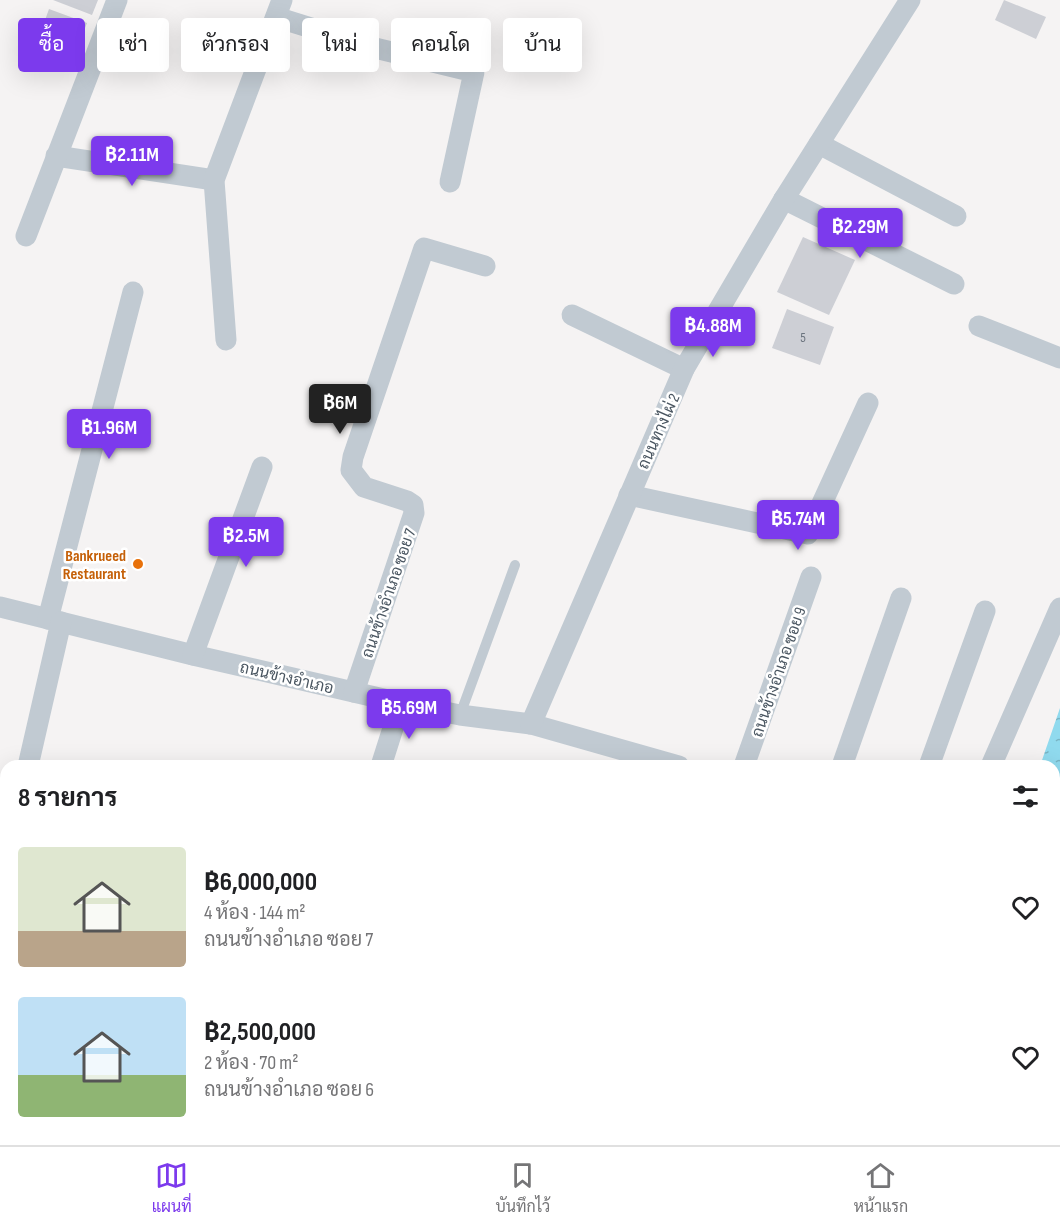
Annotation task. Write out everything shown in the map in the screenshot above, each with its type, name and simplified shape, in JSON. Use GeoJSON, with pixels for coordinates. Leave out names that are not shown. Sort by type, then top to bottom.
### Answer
{"type":"FeatureCollection","features":[{"type":"Feature","properties":{"kind":"street"},"geometry":{"type":"LineString","coordinates":[[26,236],[117,0]]}},
{"type":"Feature","properties":{"kind":"street","name":"ถนนทางไผ่ 2"},"geometry":{"type":"LineString","coordinates":[[531,724],[684,369],[784,199],[910,0]]}},
{"type":"Feature","properties":{"kind":"street"},"geometry":{"type":"LineString","coordinates":[[225,340],[214,180],[279,8],[375,48],[474,72],[450,182]]}},
{"type":"Feature","properties":{"kind":"street"},"geometry":{"type":"LineString","coordinates":[[819,144],[956,216]]}},
{"type":"Feature","properties":{"kind":"street"},"geometry":{"type":"LineString","coordinates":[[56,156],[214,180]]}},
{"type":"Feature","properties":{"kind":"street"},"geometry":{"type":"LineString","coordinates":[[784,199],[954,284]]}},
{"type":"Feature","properties":{"kind":"street","name":"ถนนข้างอำเภอ ซอย 7"},"geometry":{"type":"LineString","coordinates":[[354,692],[414,513],[413,505],[407,501],[364,487],[351,470],[353,457],[424,248],[485,266]]}},
{"type":"Feature","properties":{"kind":"street"},"geometry":{"type":"LineString","coordinates":[[29,760],[55,620],[133,292]]}},
{"type":"Feature","properties":{"kind":"street"},"geometry":{"type":"LineString","coordinates":[[572,315],[684,369]]}},
{"type":"Feature","properties":{"kind":"street"},"geometry":{"type":"LineString","coordinates":[[979,326],[1060,358]]}},
{"type":"Feature","properties":{"kind":"street"},"geometry":{"type":"LineString","coordinates":[[629,495],[808,534],[868,403]]}},
{"type":"Feature","properties":{"kind":"street"},"geometry":{"type":"LineString","coordinates":[[193,655],[262,467]]}},
{"type":"Feature","properties":{"kind":"street","name":"ถนนข้างอำเภอ ซอย 9"},"geometry":{"type":"LineString","coordinates":[[746,760],[811,577]]}},
{"type":"Feature","properties":{"kind":"street"},"geometry":{"type":"LineString","coordinates":[[844,760],[901,598]]}},
{"type":"Feature","properties":{"kind":"street","name":"ถนนข้างอำเภอ"},"geometry":{"type":"LineString","coordinates":[[0,607],[400,703],[460,715],[531,724],[658,760]]}},
{"type":"Feature","properties":{"kind":"street"},"geometry":{"type":"LineString","coordinates":[[994,760],[1060,608]]}},
{"type":"Feature","properties":{"kind":"street"},"geometry":{"type":"LineString","coordinates":[[931,760],[985,611]]}},
{"type":"Feature","properties":{"kind":"street"},"geometry":{"type":"LineString","coordinates":[[383,760],[400,703]]}},
{"type":"Feature","properties":{"kind":"lane"},"geometry":{"type":"LineString","coordinates":[[460,715],[515,565]]}},
{"type":"Feature","properties":{"kind":"water"},"geometry":{"type":"Polygon","coordinates":[[[1060,708],[1060,760],[1042,760],[1060,708]]]}},
{"type":"Feature","properties":{"kind":"building"},"geometry":{"type":"Polygon","coordinates":[[[53,0],[98,0],[92,15],[53,0]]]}},
{"type":"Feature","properties":{"kind":"building"},"geometry":{"type":"Polygon","coordinates":[[[1004,0],[1046,17],[1036,39],[995,20],[1004,0]]]}},
{"type":"Feature","properties":{"kind":"building"},"geometry":{"type":"Polygon","coordinates":[[[49,9],[73,18],[46,18],[49,9]]]}},
{"type":"Feature","properties":{"kind":"building"},"geometry":{"type":"Polygon","coordinates":[[[803,237],[855,260],[829,315],[777,292],[803,237]]]}},
{"type":"Feature","properties":{"kind":"building"},"geometry":{"type":"Polygon","coordinates":[[[787,309],[834,327],[820,365],[772,348],[787,309]]]}},
{"type":"Feature","properties":{"kind":"place","name":"Bankrueed Restaurant"},"geometry":{"type":"Point","coordinates":[138,564]}}]}
